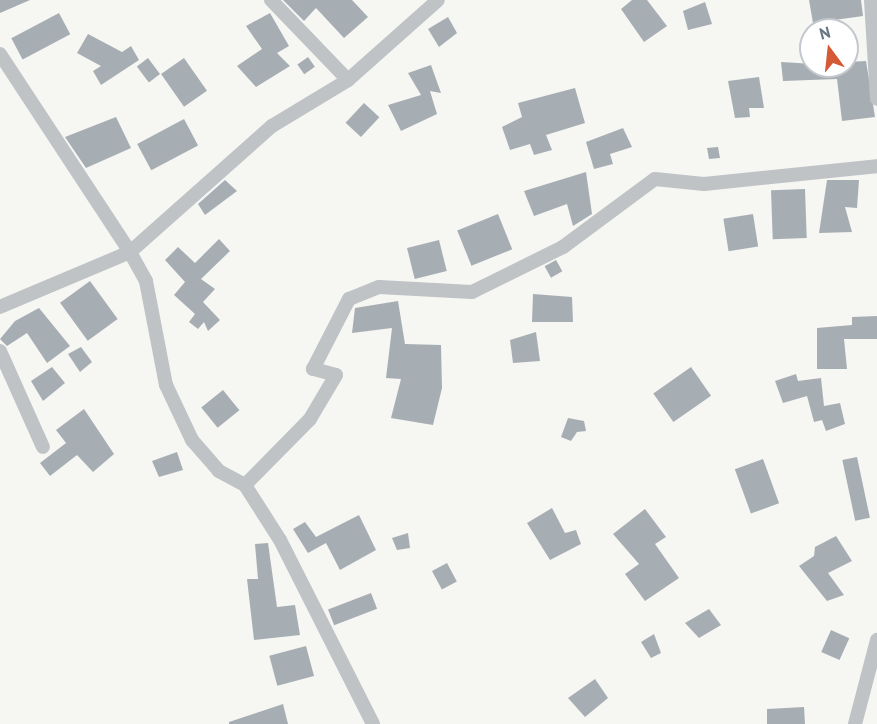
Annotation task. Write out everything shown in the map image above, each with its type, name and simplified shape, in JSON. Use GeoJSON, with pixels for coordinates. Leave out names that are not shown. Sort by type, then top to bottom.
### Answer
{"type":"FeatureCollection","features":[{"type":"Feature","properties":{"kind":"street"},"geometry":{"type":"LineString","coordinates":[[272,0],[348,80]]}},
{"type":"Feature","properties":{"kind":"street"},"geometry":{"type":"LineString","coordinates":[[0,307],[130,252],[272,126],[348,80],[438,0]]}},
{"type":"Feature","properties":{"kind":"street"},"geometry":{"type":"LineString","coordinates":[[871,0],[877,99]]}},
{"type":"Feature","properties":{"kind":"street"},"geometry":{"type":"LineString","coordinates":[[0,54],[130,252],[146,281],[166,385],[192,440],[219,471],[245,485],[280,540],[373,724]]}},
{"type":"Feature","properties":{"kind":"street"},"geometry":{"type":"LineString","coordinates":[[245,485],[310,419],[336,375],[313,369],[348,299],[379,287],[472,292],[563,247],[655,179],[704,184],[877,166]]}},
{"type":"Feature","properties":{"kind":"street"},"geometry":{"type":"LineString","coordinates":[[0,351],[43,447]]}},
{"type":"Feature","properties":{"kind":"street"},"geometry":{"type":"LineString","coordinates":[[855,724],[877,640]]}},
{"type":"Feature","properties":{"kind":"building"},"geometry":{"type":"Polygon","coordinates":[[[0,0],[30,0],[0,13],[0,0]]]}},
{"type":"Feature","properties":{"kind":"building"},"geometry":{"type":"Polygon","coordinates":[[[283,0],[352,0],[368,17],[344,38],[316,8],[304,21],[283,0]]]}},
{"type":"Feature","properties":{"kind":"building"},"geometry":{"type":"Polygon","coordinates":[[[632,0],[647,0],[667,26],[644,42],[621,9],[632,0]]]}},
{"type":"Feature","properties":{"kind":"building"},"geometry":{"type":"Polygon","coordinates":[[[809,0],[861,0],[863,16],[812,18],[809,0]]]}},
{"type":"Feature","properties":{"kind":"building"},"geometry":{"type":"Polygon","coordinates":[[[705,2],[712,24],[688,30],[683,11],[705,2]]]}},
{"type":"Feature","properties":{"kind":"building"},"geometry":{"type":"Polygon","coordinates":[[[59,13],[70,34],[23,60],[11,38],[59,13]]]}},
{"type":"Feature","properties":{"kind":"building"},"geometry":{"type":"Polygon","coordinates":[[[270,13],[289,46],[277,53],[290,66],[256,87],[237,66],[262,49],[246,26],[270,13]]]}},
{"type":"Feature","properties":{"kind":"building"},"geometry":{"type":"Polygon","coordinates":[[[448,17],[457,33],[439,47],[428,29],[448,17]]]}},
{"type":"Feature","properties":{"kind":"building"},"geometry":{"type":"Polygon","coordinates":[[[88,34],[122,52],[131,46],[139,60],[101,85],[93,71],[101,66],[77,53],[88,34]]]}},
{"type":"Feature","properties":{"kind":"building"},"geometry":{"type":"Polygon","coordinates":[[[308,57],[315,67],[304,74],[297,64],[308,57]]]}},
{"type":"Feature","properties":{"kind":"building"},"geometry":{"type":"Polygon","coordinates":[[[148,58],[160,74],[149,82],[137,66],[148,58]]]}},
{"type":"Feature","properties":{"kind":"building"},"geometry":{"type":"Polygon","coordinates":[[[184,58],[207,91],[184,107],[161,74],[184,58]]]}},
{"type":"Feature","properties":{"kind":"building"},"geometry":{"type":"Polygon","coordinates":[[[859,61],[866,61],[875,117],[842,121],[837,79],[783,81],[781,62],[799,63],[799,78],[859,78],[859,61]]]}},
{"type":"Feature","properties":{"kind":"building"},"geometry":{"type":"Polygon","coordinates":[[[431,65],[441,93],[430,91],[437,114],[401,131],[388,105],[421,95],[408,73],[431,65]]]}},
{"type":"Feature","properties":{"kind":"building"},"geometry":{"type":"Polygon","coordinates":[[[759,77],[764,108],[749,108],[750,117],[735,118],[728,81],[759,77]]]}},
{"type":"Feature","properties":{"kind":"building"},"geometry":{"type":"Polygon","coordinates":[[[575,88],[585,123],[546,135],[552,150],[534,155],[530,144],[510,150],[502,127],[522,117],[518,103],[575,88]]]}},
{"type":"Feature","properties":{"kind":"building"},"geometry":{"type":"Polygon","coordinates":[[[364,103],[379,117],[361,137],[346,123],[364,103]]]}},
{"type":"Feature","properties":{"kind":"building"},"geometry":{"type":"Polygon","coordinates":[[[116,117],[131,148],[86,168],[65,137],[116,117]]]}},
{"type":"Feature","properties":{"kind":"building"},"geometry":{"type":"Polygon","coordinates":[[[184,119],[198,145],[151,170],[137,144],[184,119]]]}},
{"type":"Feature","properties":{"kind":"building"},"geometry":{"type":"Polygon","coordinates":[[[623,128],[632,147],[610,154],[613,164],[594,169],[586,142],[623,128]]]}},
{"type":"Feature","properties":{"kind":"building"},"geometry":{"type":"Polygon","coordinates":[[[718,147],[720,158],[709,159],[707,148],[718,147]]]}},
{"type":"Feature","properties":{"kind":"building"},"geometry":{"type":"Polygon","coordinates":[[[586,172],[592,214],[573,226],[567,204],[534,216],[524,191],[586,172]]]}},
{"type":"Feature","properties":{"kind":"building"},"geometry":{"type":"Polygon","coordinates":[[[225,180],[237,191],[205,215],[198,204],[225,180]]]}},
{"type":"Feature","properties":{"kind":"building"},"geometry":{"type":"Polygon","coordinates":[[[827,180],[859,180],[857,208],[845,207],[852,232],[819,233],[827,180]]]}},
{"type":"Feature","properties":{"kind":"building"},"geometry":{"type":"Polygon","coordinates":[[[805,189],[807,238],[773,239],[771,190],[805,189]]]}},
{"type":"Feature","properties":{"kind":"building"},"geometry":{"type":"Polygon","coordinates":[[[498,214],[512,249],[471,266],[457,230],[498,214]]]}},
{"type":"Feature","properties":{"kind":"building"},"geometry":{"type":"Polygon","coordinates":[[[753,214],[758,247],[729,251],[723,219],[753,214]]]}},
{"type":"Feature","properties":{"kind":"building"},"geometry":{"type":"Polygon","coordinates":[[[219,239],[230,251],[201,279],[215,289],[203,302],[220,320],[208,331],[204,322],[198,329],[189,322],[195,314],[174,295],[185,282],[165,260],[178,247],[195,263],[219,239]]]}},
{"type":"Feature","properties":{"kind":"building"},"geometry":{"type":"Polygon","coordinates":[[[439,240],[447,271],[415,279],[407,248],[439,240]]]}},
{"type":"Feature","properties":{"kind":"building"},"geometry":{"type":"Polygon","coordinates":[[[556,260],[562,271],[551,278],[545,266],[556,260]]]}},
{"type":"Feature","properties":{"kind":"building"},"geometry":{"type":"Polygon","coordinates":[[[90,281],[118,319],[88,341],[60,303],[90,281]]]}},
{"type":"Feature","properties":{"kind":"building"},"geometry":{"type":"Polygon","coordinates":[[[533,294],[572,297],[573,322],[532,322],[533,294]]]}},
{"type":"Feature","properties":{"kind":"building"},"geometry":{"type":"Polygon","coordinates":[[[398,301],[405,344],[441,345],[442,388],[433,425],[391,418],[401,379],[386,378],[392,328],[352,333],[355,308],[398,301]]]}},
{"type":"Feature","properties":{"kind":"building"},"geometry":{"type":"Polygon","coordinates":[[[39,308],[70,346],[47,363],[27,333],[7,346],[0,339],[15,321],[39,308]]]}},
{"type":"Feature","properties":{"kind":"building"},"geometry":{"type":"Polygon","coordinates":[[[877,316],[877,339],[844,339],[847,369],[817,369],[817,328],[852,325],[852,317],[877,316]]]}},
{"type":"Feature","properties":{"kind":"building"},"geometry":{"type":"Polygon","coordinates":[[[536,332],[540,361],[513,363],[510,340],[536,332]]]}},
{"type":"Feature","properties":{"kind":"building"},"geometry":{"type":"Polygon","coordinates":[[[81,347],[92,362],[80,372],[68,354],[81,347]]]}},
{"type":"Feature","properties":{"kind":"building"},"geometry":{"type":"Polygon","coordinates":[[[52,367],[65,383],[43,401],[31,381],[52,367]]]}},
{"type":"Feature","properties":{"kind":"building"},"geometry":{"type":"Polygon","coordinates":[[[691,367],[711,396],[673,422],[653,393],[691,367]]]}},
{"type":"Feature","properties":{"kind":"building"},"geometry":{"type":"Polygon","coordinates":[[[796,374],[798,381],[821,378],[824,406],[840,403],[845,424],[826,431],[822,420],[814,422],[807,396],[783,403],[775,381],[796,374]]]}},
{"type":"Feature","properties":{"kind":"building"},"geometry":{"type":"Polygon","coordinates":[[[223,390],[239,410],[218,428],[201,408],[223,390]]]}},
{"type":"Feature","properties":{"kind":"building"},"geometry":{"type":"Polygon","coordinates":[[[84,409],[114,454],[93,472],[77,455],[50,476],[40,463],[66,443],[56,430],[84,409]]]}},
{"type":"Feature","properties":{"kind":"building"},"geometry":{"type":"Polygon","coordinates":[[[568,418],[584,421],[586,431],[577,432],[571,441],[561,437],[568,418]]]}},
{"type":"Feature","properties":{"kind":"building"},"geometry":{"type":"Polygon","coordinates":[[[177,452],[183,470],[159,477],[152,461],[177,452]]]}},
{"type":"Feature","properties":{"kind":"building"},"geometry":{"type":"Polygon","coordinates":[[[857,457],[870,518],[855,521],[842,460],[857,457]]]}},
{"type":"Feature","properties":{"kind":"building"},"geometry":{"type":"Polygon","coordinates":[[[763,459],[779,503],[751,513],[735,469],[763,459]]]}},
{"type":"Feature","properties":{"kind":"building"},"geometry":{"type":"Polygon","coordinates":[[[552,508],[565,533],[576,530],[581,544],[550,560],[527,523],[552,508]]]}},
{"type":"Feature","properties":{"kind":"building"},"geometry":{"type":"Polygon","coordinates":[[[645,509],[666,537],[655,544],[679,578],[645,601],[625,574],[639,564],[613,534],[645,509]]]}},
{"type":"Feature","properties":{"kind":"building"},"geometry":{"type":"Polygon","coordinates":[[[359,515],[376,550],[340,570],[326,543],[308,553],[293,529],[305,522],[316,537],[359,515]]]}},
{"type":"Feature","properties":{"kind":"building"},"geometry":{"type":"Polygon","coordinates":[[[408,533],[410,548],[397,550],[392,538],[408,533]]]}},
{"type":"Feature","properties":{"kind":"building"},"geometry":{"type":"Polygon","coordinates":[[[836,536],[852,561],[828,573],[844,595],[827,601],[799,566],[814,556],[815,547],[836,536]]]}},
{"type":"Feature","properties":{"kind":"building"},"geometry":{"type":"Polygon","coordinates":[[[268,543],[277,607],[295,605],[300,635],[254,640],[247,579],[258,579],[255,544],[268,543]]]}},
{"type":"Feature","properties":{"kind":"building"},"geometry":{"type":"Polygon","coordinates":[[[447,563],[457,582],[442,590],[432,571],[447,563]]]}},
{"type":"Feature","properties":{"kind":"building"},"geometry":{"type":"Polygon","coordinates":[[[371,593],[377,609],[334,625],[328,609],[371,593]]]}},
{"type":"Feature","properties":{"kind":"building"},"geometry":{"type":"Polygon","coordinates":[[[709,609],[721,625],[699,638],[685,623],[709,609]]]}},
{"type":"Feature","properties":{"kind":"building"},"geometry":{"type":"Polygon","coordinates":[[[831,630],[849,638],[840,660],[821,652],[831,630]]]}},
{"type":"Feature","properties":{"kind":"building"},"geometry":{"type":"Polygon","coordinates":[[[654,634],[661,653],[651,658],[641,642],[654,634]]]}},
{"type":"Feature","properties":{"kind":"building"},"geometry":{"type":"Polygon","coordinates":[[[306,646],[314,676],[277,686],[269,656],[306,646]]]}},
{"type":"Feature","properties":{"kind":"building"},"geometry":{"type":"Polygon","coordinates":[[[595,679],[608,698],[585,717],[568,698],[595,679]]]}},
{"type":"Feature","properties":{"kind":"building"},"geometry":{"type":"Polygon","coordinates":[[[283,704],[288,724],[229,724],[229,722],[283,704]]]}},
{"type":"Feature","properties":{"kind":"building"},"geometry":{"type":"Polygon","coordinates":[[[804,707],[805,724],[767,724],[767,709],[804,707]]]}}]}
